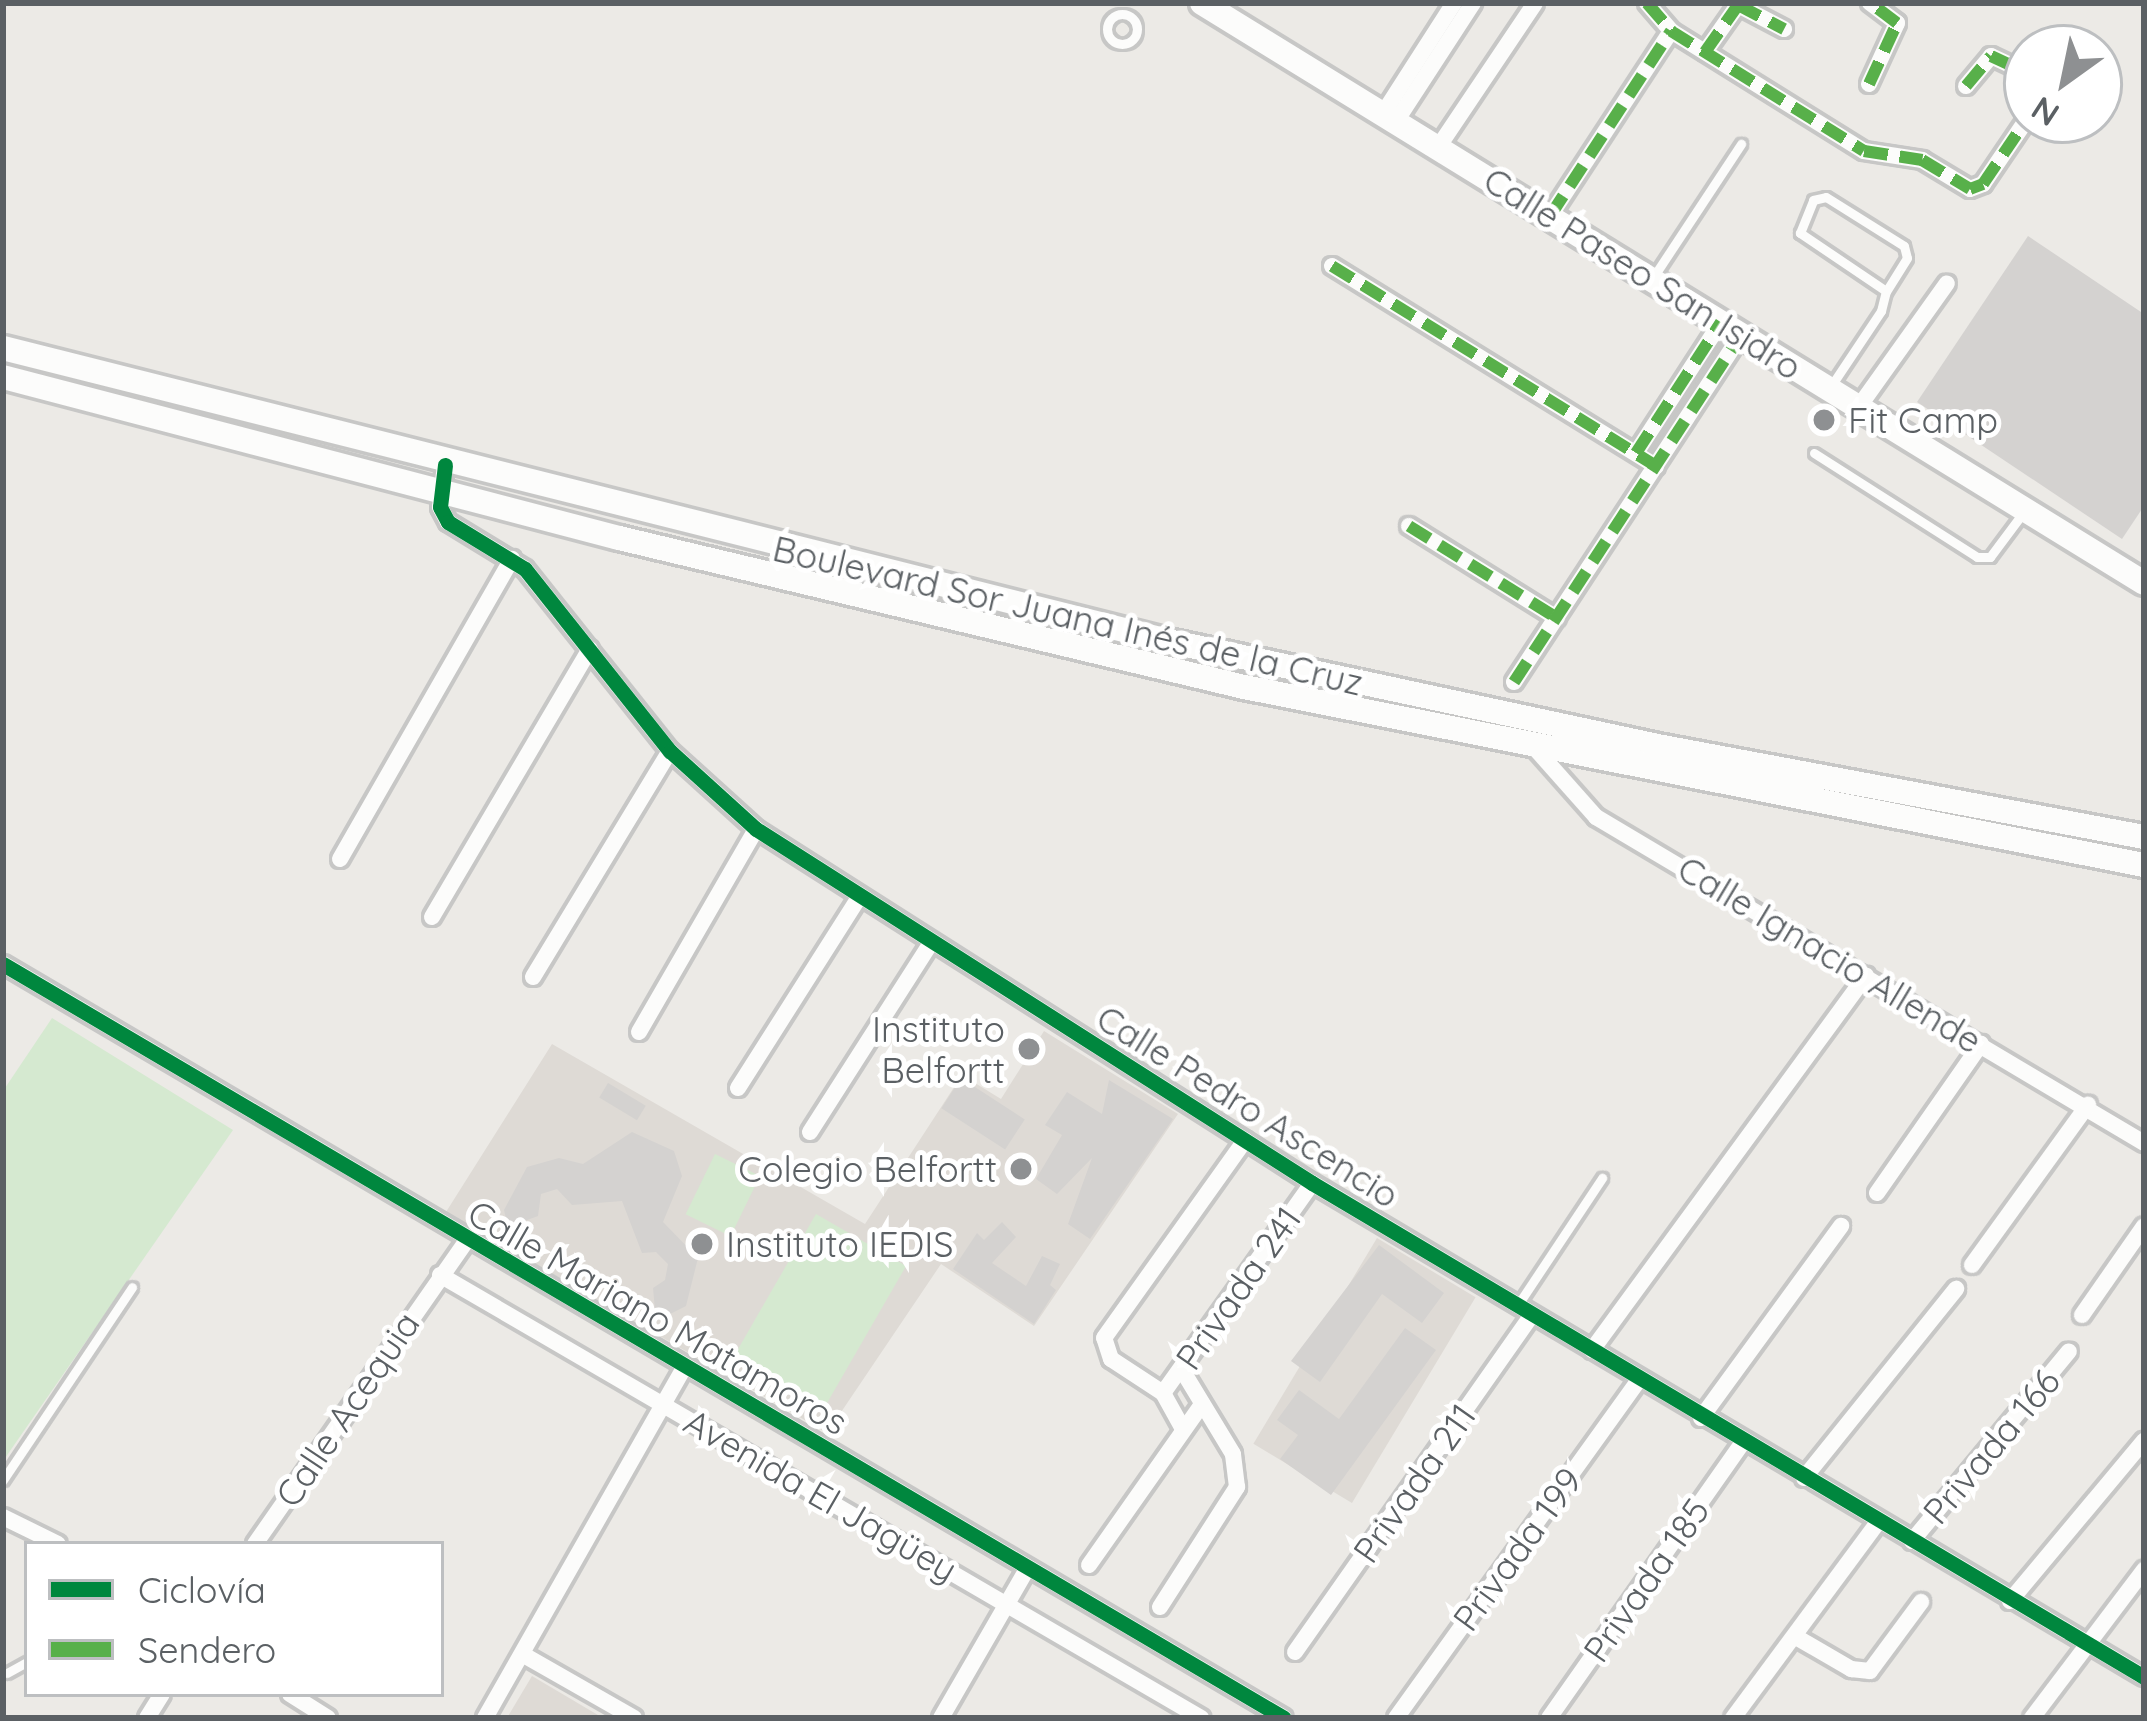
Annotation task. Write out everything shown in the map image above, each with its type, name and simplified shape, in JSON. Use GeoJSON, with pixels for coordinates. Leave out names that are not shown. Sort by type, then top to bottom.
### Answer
{"type":"FeatureCollection","features":[{"type":"Feature","properties":{"kind":"main road","name":"Calle Paseo San Isidro"},"geometry":{"type":"LineString","coordinates":[[1202,3],[2144,583]]}},
{"type":"Feature","properties":{"kind":"main road","name":"Boulevard Sor Juana Inés de la Cruz"},"geometry":{"type":"LineString","coordinates":[[3,348],[445,465],[1463,706],[2144,837]]}},
{"type":"Feature","properties":{"kind":"main road","name":"Boulevard Sor Juana Inés de la Cruz"},"geometry":{"type":"LineString","coordinates":[[3,377],[441,494],[1244,687],[2144,865]]}},
{"type":"Feature","properties":{"kind":"street"},"geometry":{"type":"LineString","coordinates":[[1390,116],[1454,3]]}},
{"type":"Feature","properties":{"kind":"street"},"geometry":{"type":"LineString","coordinates":[[1390,116],[1473,3]]}},
{"type":"Feature","properties":{"kind":"street"},"geometry":{"type":"LineString","coordinates":[[1439,146],[1535,3]]}},
{"type":"Feature","properties":{"kind":"street"},"geometry":{"type":"LineString","coordinates":[[1654,6],[1671,31],[1864,152],[1922,160],[1970,188],[1984,184],[2010,144]]}},
{"type":"Feature","properties":{"kind":"street"},"geometry":{"type":"LineString","coordinates":[[1705,52],[1732,9],[1756,6],[1784,29]]}},
{"type":"Feature","properties":{"kind":"street"},"geometry":{"type":"LineString","coordinates":[[1869,84],[1893,46],[1897,23],[1882,6]]}},
{"type":"Feature","properties":{"kind":"street"},"geometry":{"type":"LineString","coordinates":[[1550,216],[1671,31]]}},
{"type":"Feature","properties":{"kind":"street"},"geometry":{"type":"LineString","coordinates":[[1966,86],[1991,56],[2003,62]]}},
{"type":"Feature","properties":{"kind":"street"},"geometry":{"type":"LineString","coordinates":[[1332,266],[1656,466]]}},
{"type":"Feature","properties":{"kind":"street"},"geometry":{"type":"LineString","coordinates":[[1858,407],[1947,283]]}},
{"type":"Feature","properties":{"kind":"street"},"geometry":{"type":"LineString","coordinates":[[1636,453],[1731,328]]}},
{"type":"Feature","properties":{"kind":"street"},"geometry":{"type":"LineString","coordinates":[[1514,682],[1656,466],[1731,328]]}},
{"type":"Feature","properties":{"kind":"street"},"geometry":{"type":"LineString","coordinates":[[441,494],[445,465]]}},
{"type":"Feature","properties":{"kind":"street","name":"Calle Pedro Ascencio"},"geometry":{"type":"LineString","coordinates":[[441,494],[448,522],[512,559],[670,751],[756,829],[1312,1183],[2144,1677]]}},
{"type":"Feature","properties":{"kind":"street"},"geometry":{"type":"LineString","coordinates":[[1408,526],[1557,618]]}},
{"type":"Feature","properties":{"kind":"street"},"geometry":{"type":"LineString","coordinates":[[340,859],[512,559]]}},
{"type":"Feature","properties":{"kind":"street"},"geometry":{"type":"LineString","coordinates":[[432,916],[590,650]]}},
{"type":"Feature","properties":{"kind":"street","name":"Calle Ignacio Allende"},"geometry":{"type":"LineString","coordinates":[[1533,746],[1597,817],[2088,1105],[2144,1143]]}},
{"type":"Feature","properties":{"kind":"street"},"geometry":{"type":"LineString","coordinates":[[533,977],[670,751]]}},
{"type":"Feature","properties":{"kind":"street"},"geometry":{"type":"LineString","coordinates":[[639,1032],[756,829]]}},
{"type":"Feature","properties":{"kind":"street"},"geometry":{"type":"LineString","coordinates":[[738,1088],[859,897]]}},
{"type":"Feature","properties":{"kind":"street"},"geometry":{"type":"LineString","coordinates":[[810,1132],[931,944]]}},
{"type":"Feature","properties":{"kind":"street","name":"Calle Mariano Matamoros"},"geometry":{"type":"LineString","coordinates":[[3,964],[1284,1718]]}},
{"type":"Feature","properties":{"kind":"street"},"geometry":{"type":"LineString","coordinates":[[1592,1350],[1866,975]]}},
{"type":"Feature","properties":{"kind":"street"},"geometry":{"type":"LineString","coordinates":[[1877,1193],[1981,1043]]}},
{"type":"Feature","properties":{"kind":"street"},"geometry":{"type":"LineString","coordinates":[[1972,1264],[2088,1105]]}},
{"type":"Feature","properties":{"kind":"street"},"geometry":{"type":"LineString","coordinates":[[1183,1429],[1162,1394],[1111,1359],[1104,1338],[1245,1140]]}},
{"type":"Feature","properties":{"kind":"street","name":"Privada 241"},"geometry":{"type":"LineString","coordinates":[[1162,1394],[1312,1183]]}},
{"type":"Feature","properties":{"kind":"street"},"geometry":{"type":"LineString","coordinates":[[1701,1418],[1840,1226]]}},
{"type":"Feature","properties":{"kind":"street"},"geometry":{"type":"LineString","coordinates":[[2082,1315],[2144,1226]]}},
{"type":"Feature","properties":{"kind":"street","name":"Calle Acequia"},"geometry":{"type":"LineString","coordinates":[[257,1541],[467,1240]]}},
{"type":"Feature","properties":{"kind":"street","name":"Avenida El Jagüey"},"geometry":{"type":"LineString","coordinates":[[440,1275],[1201,1718]]}},
{"type":"Feature","properties":{"kind":"street"},"geometry":{"type":"LineString","coordinates":[[1804,1478],[1955,1289]]}},
{"type":"Feature","properties":{"kind":"street","name":"Privada 211"},"geometry":{"type":"LineString","coordinates":[[1295,1652],[1525,1310]]}},
{"type":"Feature","properties":{"kind":"street","name":"Privada 166"},"geometry":{"type":"LineString","coordinates":[[1912,1541],[2069,1351]]}},
{"type":"Feature","properties":{"kind":"street"},"geometry":{"type":"LineString","coordinates":[[484,1718],[684,1367]]}},
{"type":"Feature","properties":{"kind":"street"},"geometry":{"type":"LineString","coordinates":[[1160,1607],[1237,1487],[1233,1454],[1181,1368]]}},
{"type":"Feature","properties":{"kind":"street","name":"Privada 199"},"geometry":{"type":"LineString","coordinates":[[1396,1718],[1639,1380]]}},
{"type":"Feature","properties":{"kind":"street"},"geometry":{"type":"LineString","coordinates":[[1089,1565],[1202,1404]]}},
{"type":"Feature","properties":{"kind":"street"},"geometry":{"type":"LineString","coordinates":[[2010,1601],[2144,1441]]}},
{"type":"Feature","properties":{"kind":"street","name":"Privada 185"},"geometry":{"type":"LineString","coordinates":[[1549,1718],[1742,1442]]}},
{"type":"Feature","properties":{"kind":"street"},"geometry":{"type":"LineString","coordinates":[[3,1517],[52,1541]]}},
{"type":"Feature","properties":{"kind":"street"},"geometry":{"type":"LineString","coordinates":[[1733,1718],[1878,1522]]}},
{"type":"Feature","properties":{"kind":"street"},"geometry":{"type":"LineString","coordinates":[[941,1718],[1027,1569]]}},
{"type":"Feature","properties":{"kind":"street"},"geometry":{"type":"LineString","coordinates":[[2032,1718],[2144,1570]]}},
{"type":"Feature","properties":{"kind":"street"},"geometry":{"type":"LineString","coordinates":[[1796,1637],[1851,1669],[1870,1671],[1921,1602]]}},
{"type":"Feature","properties":{"kind":"street"},"geometry":{"type":"LineString","coordinates":[[523,1654],[634,1718]]}},
{"type":"Feature","properties":{"kind":"street"},"geometry":{"type":"LineString","coordinates":[[295,1697],[328,1718]]}},
{"type":"Feature","properties":{"kind":"lane"},"geometry":{"type":"LineString","coordinates":[[1132,16],[1143,3]]}},
{"type":"Feature","properties":{"kind":"lane"},"geometry":{"type":"LineString","coordinates":[[1652,279],[1741,144]]}},
{"type":"Feature","properties":{"kind":"lane"},"geometry":{"type":"LineString","coordinates":[[1828,389],[1881,310],[1886,291],[1907,258],[1904,245],[1818,196],[1800,224],[1803,238],[1886,291]]}},
{"type":"Feature","properties":{"kind":"lane"},"geometry":{"type":"LineString","coordinates":[[1814,453],[1977,556],[1990,557],[2025,510]]}},
{"type":"Feature","properties":{"kind":"lane"},"geometry":{"type":"LineString","coordinates":[[1525,1310],[1602,1178]]}},
{"type":"Feature","properties":{"kind":"lane"},"geometry":{"type":"LineString","coordinates":[[3,1480],[132,1287]]}},
{"type":"Feature","properties":{"kind":"lane"},"geometry":{"type":"LineString","coordinates":[[7,1673],[24,1664]]}},
{"type":"Feature","properties":{"kind":"shaded area","name":"Instituto IEDIS"},"geometry":{"type":"Polygon","coordinates":[[[1044,1031],[1178,1114],[1034,1326],[941,1264],[827,1433],[446,1212],[552,1044],[865,1224],[962,1075],[1001,1099],[1044,1031]]]}},
{"type":"Feature","properties":{"kind":"shaded area"},"geometry":{"type":"Polygon","coordinates":[[[1377,1238],[1476,1297],[1352,1503],[1253,1444],[1377,1238]]]}},
{"type":"Feature","properties":{"kind":"shaded area"},"geometry":{"type":"Polygon","coordinates":[[[532,1676],[603,1718],[507,1718],[532,1676]]]}},
{"type":"Feature","properties":{"kind":"green space"},"geometry":{"type":"Polygon","coordinates":[[[52,1018],[233,1130],[3,1461],[3,1091],[52,1018]]]}},
{"type":"Feature","properties":{"kind":"green space"},"geometry":{"type":"Polygon","coordinates":[[[715,1154],[760,1176],[731,1236],[686,1214],[715,1154]]]}},
{"type":"Feature","properties":{"kind":"green space"},"geometry":{"type":"Polygon","coordinates":[[[816,1214],[906,1266],[824,1409],[734,1357],[816,1214]]]}},
{"type":"Feature","properties":{"kind":"building"},"geometry":{"type":"Polygon","coordinates":[[[2028,236],[2144,314],[2144,506],[2122,539],[1917,402],[2028,236]]]}},
{"type":"Feature","properties":{"kind":"building"},"geometry":{"type":"Polygon","coordinates":[[[961,1078],[1025,1119],[1005,1150],[941,1108],[961,1078]]]}},
{"type":"Feature","properties":{"kind":"building"},"geometry":{"type":"Polygon","coordinates":[[[1109,1080],[1173,1119],[1090,1239],[1068,1224],[1092,1158],[1057,1194],[1036,1179],[1062,1135],[1045,1125],[1067,1092],[1102,1114],[1109,1080]]]}},
{"type":"Feature","properties":{"kind":"building"},"geometry":{"type":"Polygon","coordinates":[[[608,1083],[646,1106],[637,1120],[599,1098],[608,1083]]]}},
{"type":"Feature","properties":{"kind":"building"},"geometry":{"type":"Polygon","coordinates":[[[632,1132],[674,1151],[682,1176],[663,1222],[698,1258],[686,1306],[656,1321],[653,1288],[665,1280],[668,1264],[656,1252],[642,1253],[622,1201],[572,1205],[557,1189],[541,1194],[538,1216],[508,1227],[504,1210],[527,1167],[559,1158],[583,1164],[632,1132]]]}},
{"type":"Feature","properties":{"kind":"building"},"geometry":{"type":"Polygon","coordinates":[[[1002,1222],[1016,1237],[992,1263],[1026,1286],[1042,1256],[1060,1264],[1050,1285],[1056,1290],[1034,1324],[953,1269],[977,1233],[984,1240],[1002,1222]]]}},
{"type":"Feature","properties":{"kind":"building"},"geometry":{"type":"Polygon","coordinates":[[[1379,1245],[1444,1293],[1422,1323],[1382,1294],[1320,1382],[1291,1361],[1379,1245]]]}},
{"type":"Feature","properties":{"kind":"building"},"geometry":{"type":"Polygon","coordinates":[[[1405,1328],[1436,1350],[1331,1495],[1280,1459],[1298,1435],[1277,1420],[1299,1390],[1339,1419],[1405,1328]]]}},
{"type":"Feature","properties":{"kind":"marked path"},"geometry":{"type":"LineString","coordinates":[[1647,3],[1671,31],[1864,151],[1922,160],[1970,189],[1983,184],[2010,144]]}},
{"type":"Feature","properties":{"kind":"marked path"},"geometry":{"type":"LineString","coordinates":[[1869,84],[1897,23],[1870,3]]}},
{"type":"Feature","properties":{"kind":"marked path"},"geometry":{"type":"LineString","coordinates":[[1705,52],[1738,5],[1784,29]]}},
{"type":"Feature","properties":{"kind":"marked path"},"geometry":{"type":"LineString","coordinates":[[1550,216],[1671,31]]}},
{"type":"Feature","properties":{"kind":"marked path"},"geometry":{"type":"LineString","coordinates":[[1966,86],[1991,56],[2003,62]]}},
{"type":"Feature","properties":{"kind":"marked path"},"geometry":{"type":"LineString","coordinates":[[1332,266],[1656,466]]}},
{"type":"Feature","properties":{"kind":"marked path"},"geometry":{"type":"LineString","coordinates":[[1636,453],[1721,322]]}},
{"type":"Feature","properties":{"kind":"marked path"},"geometry":{"type":"LineString","coordinates":[[1514,682],[1741,335]]}},
{"type":"Feature","properties":{"kind":"marked path"},"geometry":{"type":"LineString","coordinates":[[1409,526],[1557,618]]}},
{"type":"Feature","properties":{"kind":"cycle path"},"geometry":{"type":"LineString","coordinates":[[445,465],[440,507],[448,522],[525,569],[670,751],[756,829],[1312,1183],[2144,1677]]}},
{"type":"Feature","properties":{"kind":"cycle path"},"geometry":{"type":"LineString","coordinates":[[3,964],[1284,1718]]}},
{"type":"Feature","properties":{"kind":"place","name":"Fit Camp"},"geometry":{"type":"Point","coordinates":[1824,420]}},
{"type":"Feature","properties":{"kind":"place","name":"Instituto Belfortt"},"geometry":{"type":"Point","coordinates":[1029,1049]}},
{"type":"Feature","properties":{"kind":"place","name":"Colegio Belfortt"},"geometry":{"type":"Point","coordinates":[1021,1169]}},
{"type":"Feature","properties":{"kind":"place","name":"Instituto IEDIS"},"geometry":{"type":"Point","coordinates":[702,1244]}}]}
